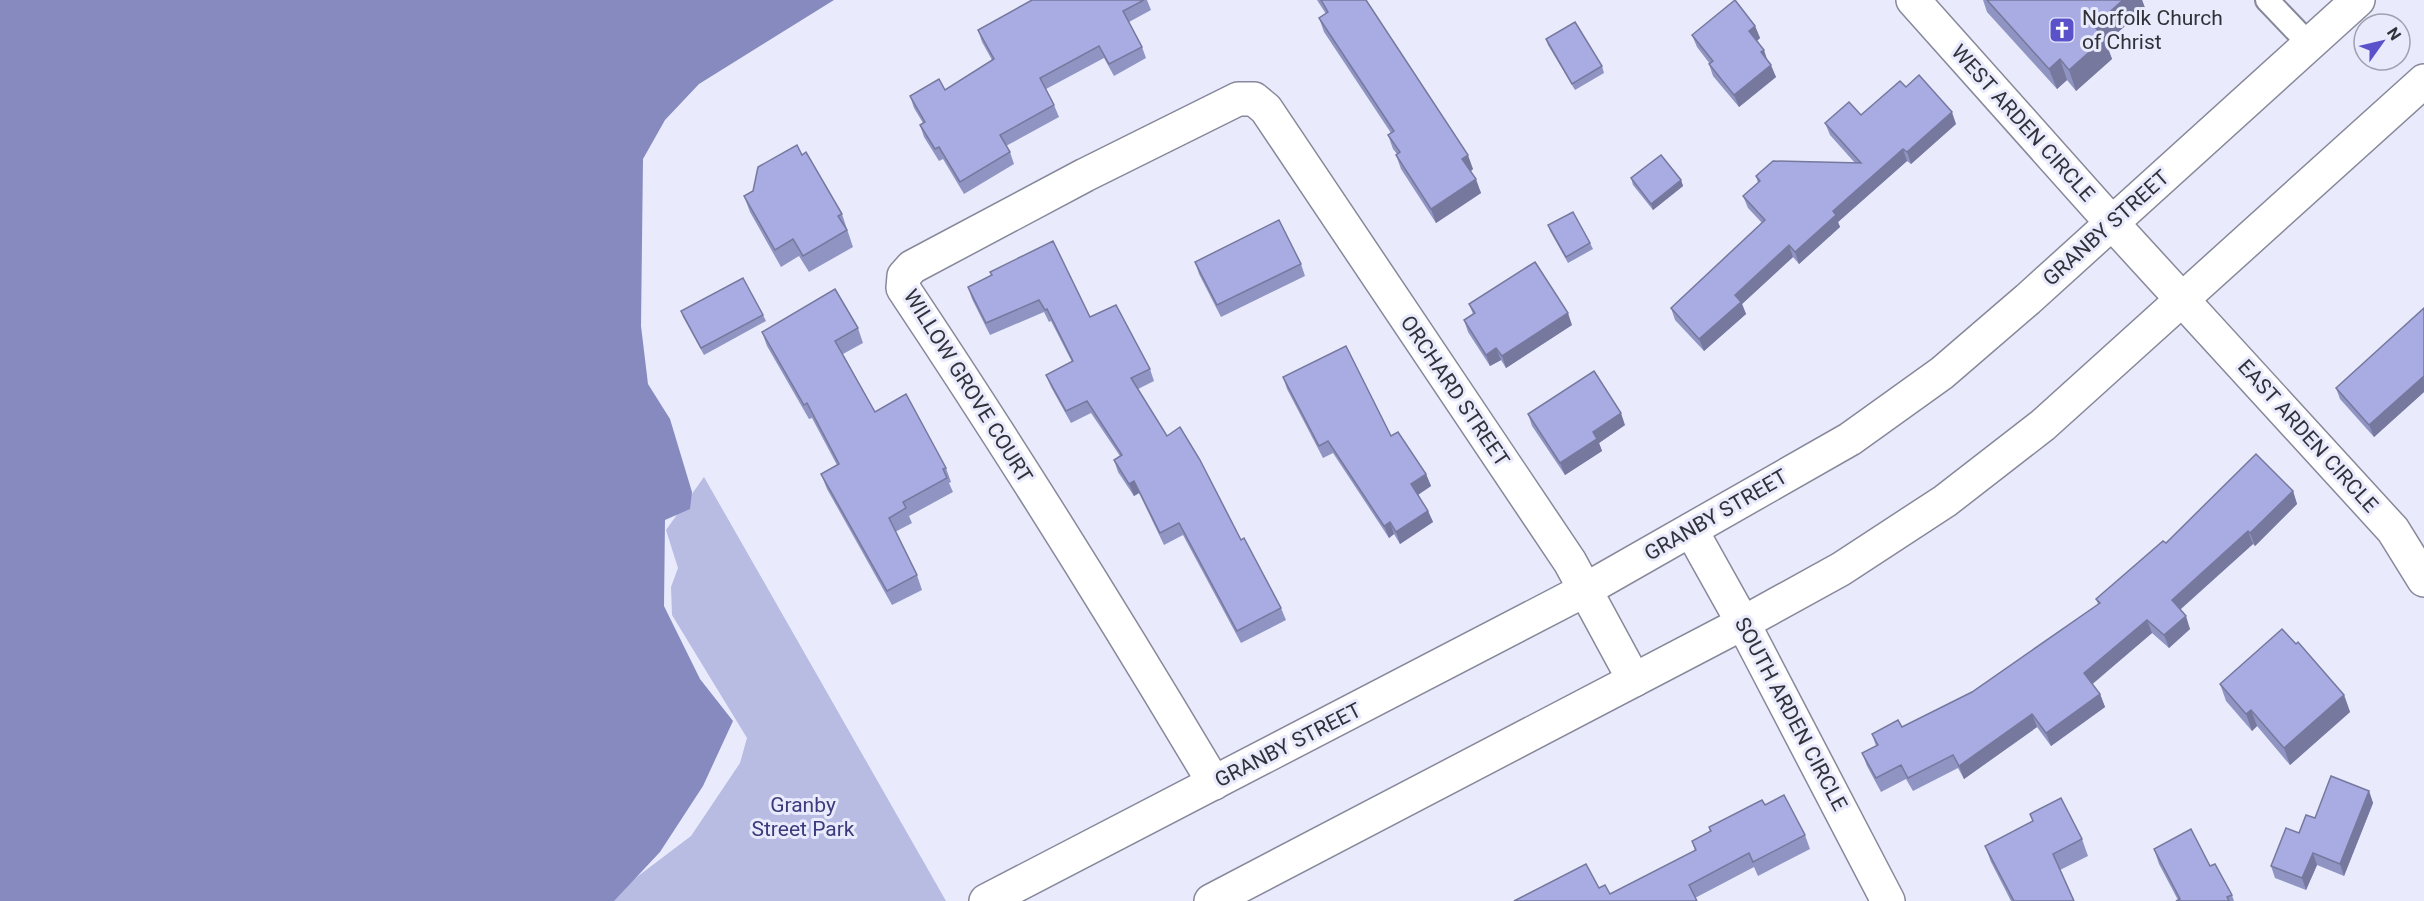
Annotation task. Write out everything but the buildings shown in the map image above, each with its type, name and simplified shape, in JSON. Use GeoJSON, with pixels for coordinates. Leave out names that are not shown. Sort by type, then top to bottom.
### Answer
{"type":"FeatureCollection","features":[{"type":"Feature","properties":{"kind":"main road","name":"WEST ARDEN CIRCLE"},"geometry":{"type":"LineString","coordinates":[[1913,0],[2182,299]]}},
{"type":"Feature","properties":{"kind":"main road","name":"GRANBY STREET"},"geometry":{"type":"LineString","coordinates":[[986,901],[1585,590],[1850,439],[1942,373],[2112,223],[2358,0]]}},
{"type":"Feature","properties":{"kind":"main road"},"geometry":{"type":"LineString","coordinates":[[1215,900],[1743,623],[1841,568],[1945,501],[2043,425],[2424,81]]}},
{"type":"Feature","properties":{"kind":"main road","name":"WILLOW GROVE COURT"},"geometry":{"type":"LineString","coordinates":[[1214,783],[1118,622],[986,412],[903,288],[904,276],[912,267],[1085,175],[1217,109],[1238,99],[1254,99],[1266,109]]}},
{"type":"Feature","properties":{"kind":"main road","name":"ORCHARD STREET"},"geometry":{"type":"LineString","coordinates":[[1266,109],[1570,562],[1634,680]]}},
{"type":"Feature","properties":{"kind":"main road","name":"EAST ARDEN CIRCLE"},"geometry":{"type":"LineString","coordinates":[[2182,299],[2393,530],[2424,580]]}},
{"type":"Feature","properties":{"kind":"main road","name":"SOUTH ARDEN CIRCLE"},"geometry":{"type":"LineString","coordinates":[[1691,530],[1743,623],[1888,901]]}},
{"type":"Feature","properties":{"kind":"lane"},"geometry":{"type":"LineString","coordinates":[[2267,0],[2309,44]]}},
{"type":"Feature","properties":{"kind":"green space","name":"Granby Street Park"},"geometry":{"type":"Polygon","coordinates":[[[704,477],[946,901],[605,901],[691,836],[740,763],[747,738],[672,615],[671,587],[678,568],[666,530],[704,477]]]}},
{"type":"Feature","properties":{"kind":"shaded area"},"geometry":{"type":"Polygon","coordinates":[[[0,0],[834,0],[699,84],[665,120],[643,159],[641,326],[648,384],[670,419],[692,492],[690,509],[665,520],[664,606],[700,679],[733,721],[703,786],[660,852],[614,901],[0,901],[0,0]]]}},
{"type":"Feature","properties":{"kind":"place","name":"Norfolk Church of Christ"},"geometry":{"type":"Point","coordinates":[2062,30]}}]}
